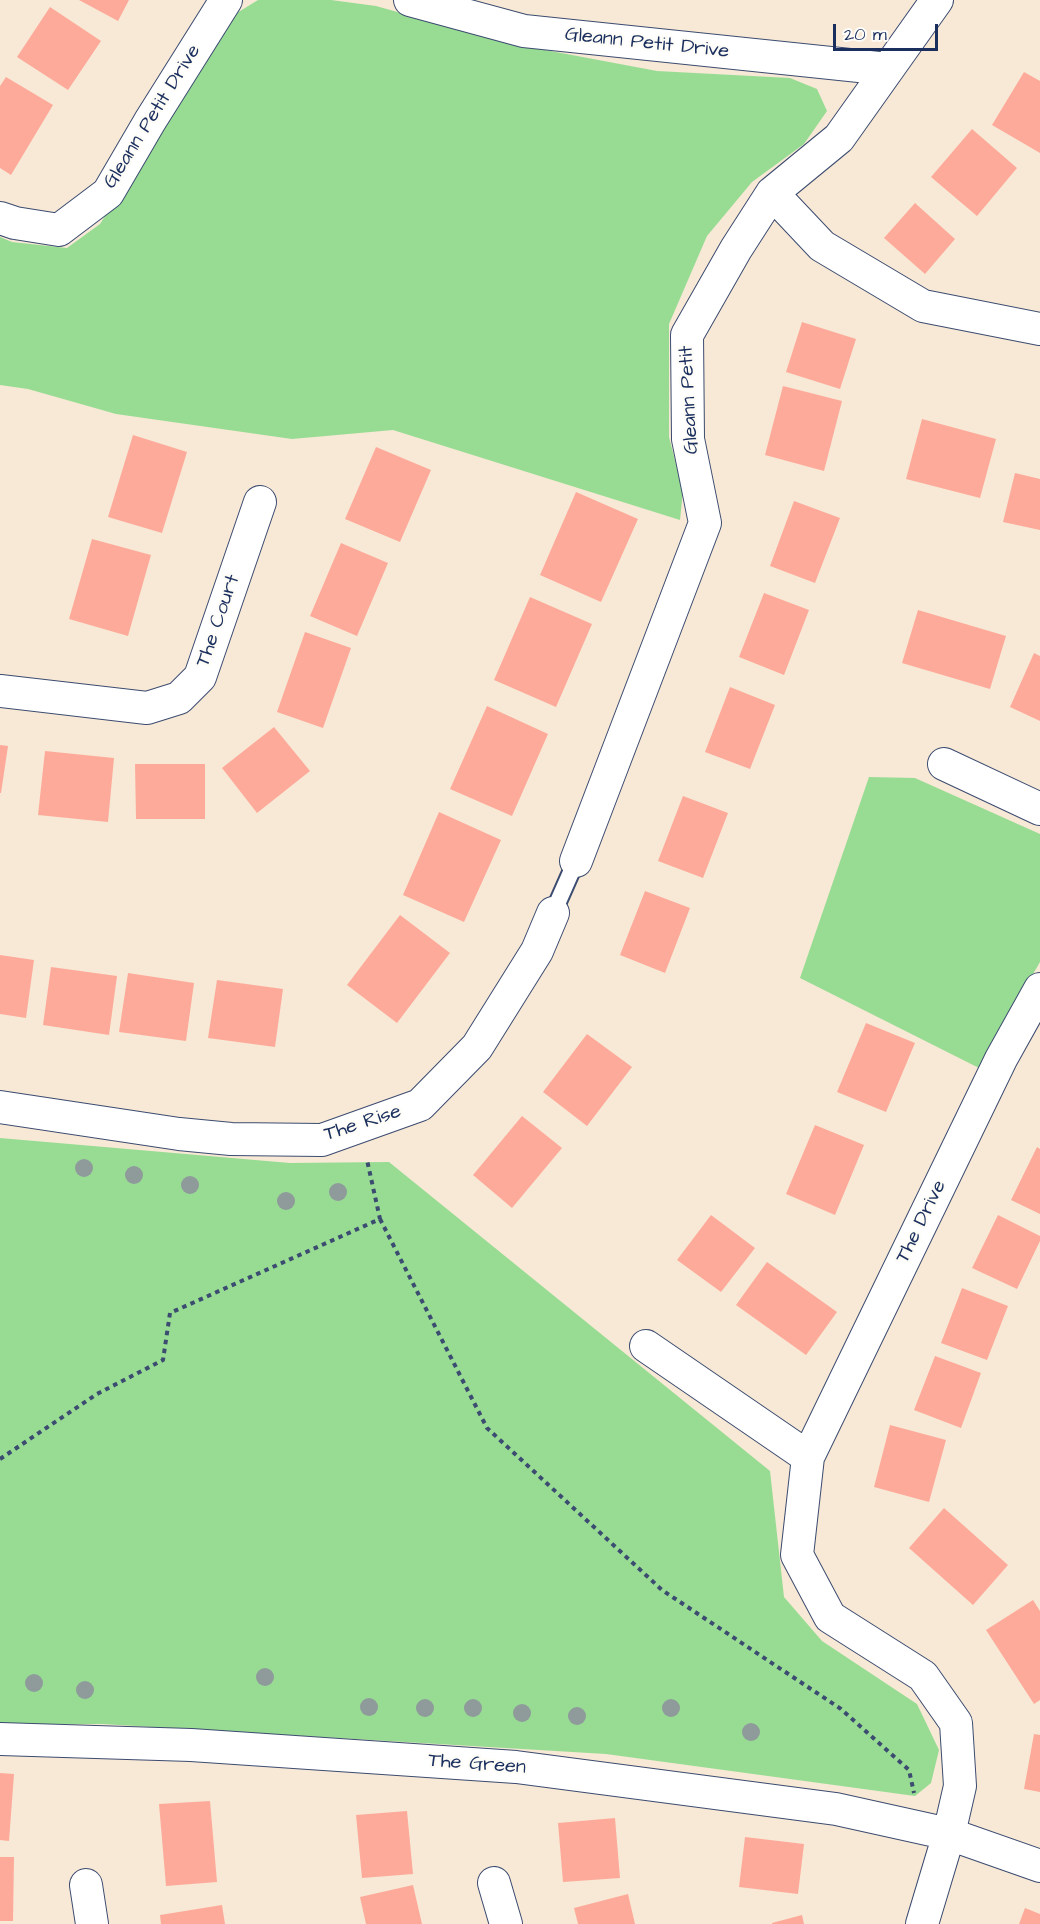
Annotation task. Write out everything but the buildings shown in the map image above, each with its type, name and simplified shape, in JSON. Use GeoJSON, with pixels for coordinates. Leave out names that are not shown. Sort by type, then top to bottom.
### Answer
{"type":"FeatureCollection","features":[{"type":"Feature","properties":{"kind":"street","name":"Gleann Petit Drive"},"geometry":{"type":"LineString","coordinates":[[5,225],[59,230],[108,193],[226,0]]}},
{"type":"Feature","properties":{"kind":"street","name":"Gleann Petit Drive"},"geometry":{"type":"LineString","coordinates":[[410,0],[524,31],[888,69]]}},
{"type":"Feature","properties":{"kind":"street","name":"Gleann Petit"},"geometry":{"type":"LineString","coordinates":[[576,861],[705,523],[688,439],[687,335],[736,249],[772,193],[839,138],[937,0]]}},
{"type":"Feature","properties":{"kind":"street"},"geometry":{"type":"LineString","coordinates":[[772,193],[822,246],[923,306],[1040,329]]}},
{"type":"Feature","properties":{"kind":"street","name":"The Court"},"geometry":{"type":"LineString","coordinates":[[0,691],[147,708],[179,698],[200,677],[260,502]]}},
{"type":"Feature","properties":{"kind":"street"},"geometry":{"type":"LineString","coordinates":[[944,764],[1040,809]]}},
{"type":"Feature","properties":{"kind":"street","name":"The Rise"},"geometry":{"type":"LineString","coordinates":[[0,1107],[179,1134],[231,1138],[322,1140],[420,1105],[477,1047],[537,951],[553,913]]}},
{"type":"Feature","properties":{"kind":"street","name":"The Drive"},"geometry":{"type":"LineString","coordinates":[[935,1831],[960,1786],[956,1723],[924,1677],[830,1617],[797,1555],[808,1457],[1001,1059],[1040,989]]}},
{"type":"Feature","properties":{"kind":"street"},"geometry":{"type":"LineString","coordinates":[[646,1346],[808,1457]]}},
{"type":"Feature","properties":{"kind":"street","name":"The Green"},"geometry":{"type":"LineString","coordinates":[[0,1740],[192,1745],[516,1767],[836,1809],[935,1831],[1040,1866]]}},
{"type":"Feature","properties":{"kind":"street"},"geometry":{"type":"LineString","coordinates":[[922,1924],[935,1831]]}},
{"type":"Feature","properties":{"kind":"street"},"geometry":{"type":"LineString","coordinates":[[494,1883],[506,1924]]}},
{"type":"Feature","properties":{"kind":"street"},"geometry":{"type":"LineString","coordinates":[[86,1885],[92,1924]]}},
{"type":"Feature","properties":{"kind":"lane"},"geometry":{"type":"LineString","coordinates":[[553,913],[576,861]]}},
{"type":"Feature","properties":{"kind":"path"},"geometry":{"type":"LineString","coordinates":[[360,1126],[380,1219],[487,1428],[662,1590],[841,1709],[909,1770],[935,1831]]}},
{"type":"Feature","properties":{"kind":"path"},"geometry":{"type":"LineString","coordinates":[[0,1459],[97,1394],[163,1360],[170,1313],[380,1219]]}},
{"type":"Feature","properties":{"kind":"green space"},"geometry":{"type":"Polygon","coordinates":[[[258,0],[331,0],[376,6],[508,43],[657,71],[790,78],[817,89],[827,111],[804,144],[752,182],[707,236],[669,324],[669,437],[683,491],[680,520],[393,430],[292,439],[116,414],[28,389],[0,385],[0,237],[12,242],[67,248],[100,224],[232,16],[258,0]]]}},
{"type":"Feature","properties":{"kind":"green space"},"geometry":{"type":"Polygon","coordinates":[[[869,777],[915,778],[1040,834],[1040,962],[979,1068],[800,978],[869,777]]]}},
{"type":"Feature","properties":{"kind":"green space"},"geometry":{"type":"Polygon","coordinates":[[[0,1138],[290,1163],[389,1162],[770,1471],[784,1597],[822,1641],[917,1704],[939,1750],[931,1783],[915,1796],[606,1754],[102,1724],[0,1725],[0,1138]]]}}]}
